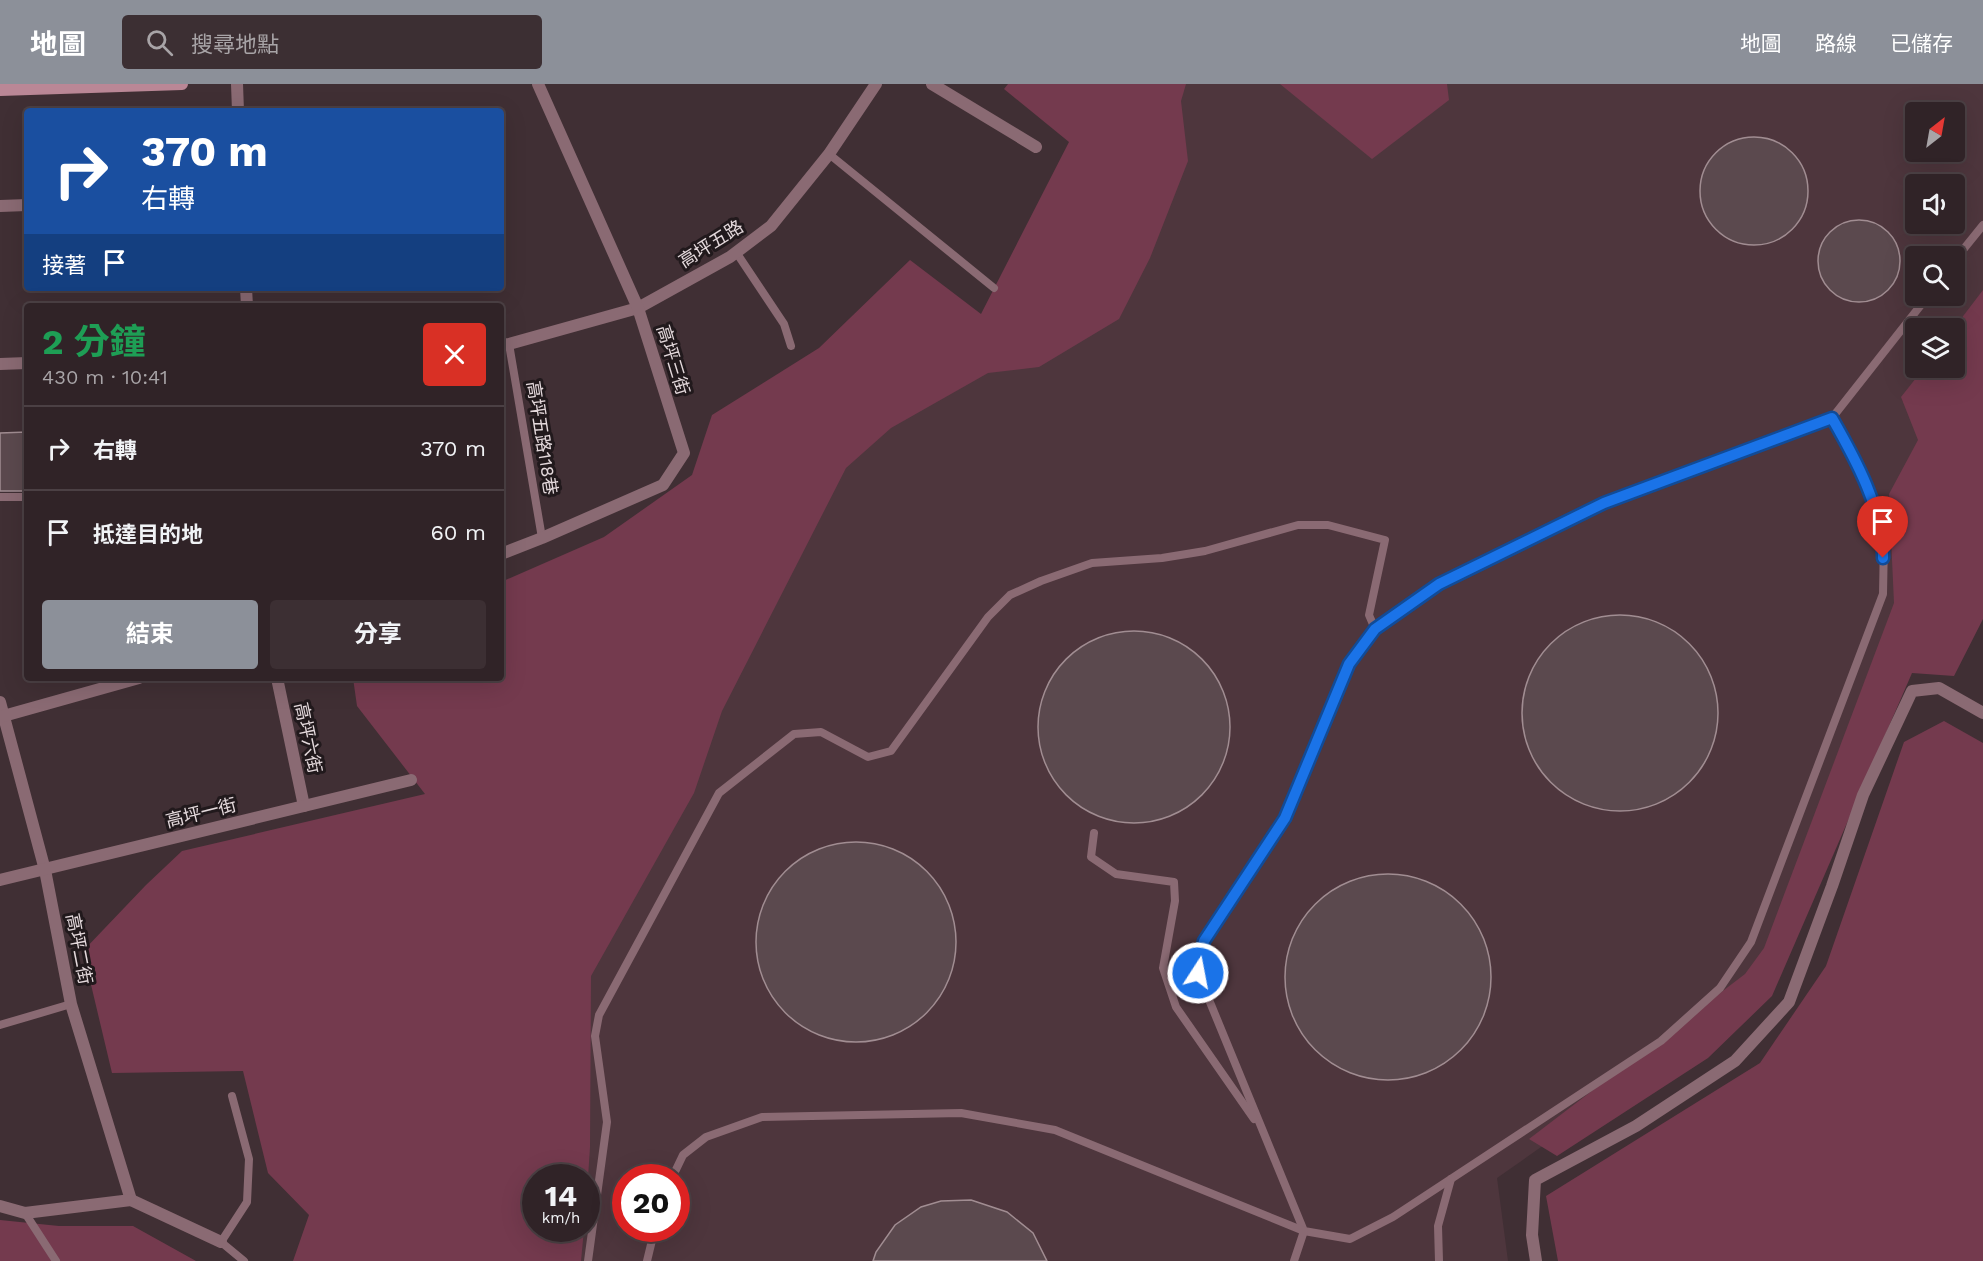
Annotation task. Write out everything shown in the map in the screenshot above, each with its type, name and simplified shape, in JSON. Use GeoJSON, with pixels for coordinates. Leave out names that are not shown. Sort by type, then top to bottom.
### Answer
{"type":"FeatureCollection","features":[{"type":"Feature","properties":{"kind":"street"},"geometry":{"type":"LineString","coordinates":[[0,90],[182,84]]}},
{"type":"Feature","properties":{"kind":"street"},"geometry":{"type":"LineString","coordinates":[[237,84],[238,108]]}},
{"type":"Feature","properties":{"kind":"street","name":"高坪三街"},"geometry":{"type":"LineString","coordinates":[[504,553],[663,485],[684,453],[638,308],[538,84]]}},
{"type":"Feature","properties":{"kind":"street","name":"高坪五路"},"geometry":{"type":"LineString","coordinates":[[505,344],[638,308],[736,252],[771,226],[829,154],[876,84]]}},
{"type":"Feature","properties":{"kind":"street"},"geometry":{"type":"LineString","coordinates":[[932,84],[1036,147]]}},
{"type":"Feature","properties":{"kind":"street"},"geometry":{"type":"LineString","coordinates":[[0,206],[24,205]]}},
{"type":"Feature","properties":{"kind":"street"},"geometry":{"type":"LineString","coordinates":[[0,364],[24,363]]}},
{"type":"Feature","properties":{"kind":"street"},"geometry":{"type":"LineString","coordinates":[[2,716],[128,681]]}},
{"type":"Feature","properties":{"kind":"street","name":"高坪六街"},"geometry":{"type":"LineString","coordinates":[[278,681],[304,806]]}},
{"type":"Feature","properties":{"kind":"street"},"geometry":{"type":"LineString","coordinates":[[1536,1261],[1532,1235],[1535,1180],[1636,1126],[1735,1061],[1789,1002],[1863,795],[1912,691],[1939,688],[1983,713]]}},
{"type":"Feature","properties":{"kind":"street","name":"高坪二街"},"geometry":{"type":"LineString","coordinates":[[0,702],[45,870],[71,1004],[131,1200]]}},
{"type":"Feature","properties":{"kind":"street","name":"高坪一街"},"geometry":{"type":"LineString","coordinates":[[0,880],[411,780]]}},
{"type":"Feature","properties":{"kind":"street"},"geometry":{"type":"LineString","coordinates":[[0,1206],[25,1213],[131,1200],[222,1242]]}},
{"type":"Feature","properties":{"kind":"lane"},"geometry":{"type":"LineString","coordinates":[[829,154],[993,288]]}},
{"type":"Feature","properties":{"kind":"lane"},"geometry":{"type":"LineString","coordinates":[[1965,247],[1983,225]]}},
{"type":"Feature","properties":{"kind":"lane"},"geometry":{"type":"LineString","coordinates":[[736,252],[784,324],[791,346]]}},
{"type":"Feature","properties":{"kind":"lane"},"geometry":{"type":"LineString","coordinates":[[1294,1261],[1304,1231],[1198,973],[1204,941],[1285,818],[1349,664],[1375,629],[1439,584],[1604,503],[1832,418],[1920,306]]}},
{"type":"Feature","properties":{"kind":"lane","name":"高坪五路118巷"},"geometry":{"type":"LineString","coordinates":[[505,344],[542,538]]}},
{"type":"Feature","properties":{"kind":"lane"},"geometry":{"type":"LineString","coordinates":[[679,1164],[683,1155],[706,1137],[762,1117],[961,1113],[1055,1130],[1304,1231],[1350,1239],[1393,1217],[1661,1041],[1720,988],[1751,942],[1883,594],[1884,540],[1870,497],[1852,454],[1832,418]]}},
{"type":"Feature","properties":{"kind":"lane"},"geometry":{"type":"LineString","coordinates":[[0,497],[24,496]]}},
{"type":"Feature","properties":{"kind":"lane"},"geometry":{"type":"LineString","coordinates":[[588,1261],[607,1122],[595,1036],[599,1015],[719,792],[794,734],[821,732],[868,757],[891,751],[988,617],[1010,595],[1092,563],[1162,558],[1205,551],[1298,525],[1328,525],[1385,540],[1369,615],[1375,629]]}},
{"type":"Feature","properties":{"kind":"lane"},"geometry":{"type":"LineString","coordinates":[[1094,833],[1090,857],[1116,874],[1174,882],[1174,901],[1163,968],[1176,1007],[1264,1134]]}},
{"type":"Feature","properties":{"kind":"lane"},"geometry":{"type":"LineString","coordinates":[[0,1025],[71,1004]]}},
{"type":"Feature","properties":{"kind":"lane"},"geometry":{"type":"LineString","coordinates":[[232,1096],[249,1159],[247,1202],[222,1242],[244,1261]]}},
{"type":"Feature","properties":{"kind":"lane"},"geometry":{"type":"LineString","coordinates":[[1439,1261],[1438,1226],[1451,1179]]}},
{"type":"Feature","properties":{"kind":"lane"},"geometry":{"type":"LineString","coordinates":[[25,1213],[56,1261]]}},
{"type":"Feature","properties":{"kind":"lane"},"geometry":{"type":"LineString","coordinates":[[647,1261],[652,1242]]}},
{"type":"Feature","properties":{"kind":"shaded area"},"geometry":{"type":"Polygon","coordinates":[[[1008,84],[1186,84],[1181,101],[1188,161],[1150,258],[1119,319],[1039,367],[988,373],[891,428],[846,468],[722,711],[694,793],[591,976],[589,1164],[522,1164],[522,1242],[583,1242],[581,1261],[293,1261],[309,1215],[268,1173],[243,1071],[112,1073],[83,951],[182,851],[425,794],[357,706],[353,681],[504,681],[504,581],[604,537],[692,475],[712,415],[819,348],[910,260],[981,314],[1069,142],[1004,89],[1008,84]]]}},
{"type":"Feature","properties":{"kind":"shaded area"},"geometry":{"type":"Polygon","coordinates":[[[1166,84],[1983,84],[1983,413],[1759,994],[1497,1178],[1508,1261],[543,1261],[541,1242],[600,1242],[600,1164],[535,1164],[516,979],[841,427],[979,339],[1166,84]]]}},
{"type":"Feature","properties":{"kind":"shaded area"},"geometry":{"type":"Polygon","coordinates":[[[1280,84],[1447,84],[1449,100],[1372,159],[1280,84]]]}},
{"type":"Feature","properties":{"kind":"shaded area"},"geometry":{"type":"Polygon","coordinates":[[[1983,290],[1983,619],[1954,676],[1912,673],[1772,996],[1708,1058],[1557,1156],[1529,1139],[1745,974],[1764,948],[1894,603],[1889,494],[1918,440],[1901,397],[1916,378],[1965,378],[1965,318],[1962,318],[1983,290]]]}},
{"type":"Feature","properties":{"kind":"shaded area"},"geometry":{"type":"Polygon","coordinates":[[[1944,721],[1983,743],[1983,1261],[1558,1261],[1546,1196],[1760,1063],[1826,966],[1904,742],[1944,721]]]}},
{"type":"Feature","properties":{"kind":"shaded area"},"geometry":{"type":"Polygon","coordinates":[[[0,1220],[59,1226],[133,1226],[196,1261],[0,1261],[0,1220]]]}},
{"type":"Feature","properties":{"kind":"building"},"geometry":{"type":"Polygon","coordinates":[[[1754,137],[1775,141],[1792,153],[1804,170],[1808,191],[1804,212],[1792,229],[1775,241],[1754,245],[1733,241],[1716,229],[1704,212],[1700,191],[1704,170],[1716,153],[1733,141],[1754,137]]]}},
{"type":"Feature","properties":{"kind":"building"},"geometry":{"type":"Polygon","coordinates":[[[1851,220],[1867,220],[1882,227],[1893,238],[1900,253],[1897,277],[1888,290],[1867,302],[1851,302],[1836,295],[1825,284],[1818,269],[1818,253],[1825,238],[1836,227],[1851,220]]]}},
{"type":"Feature","properties":{"kind":"building"},"geometry":{"type":"Polygon","coordinates":[[[24,432],[24,491],[0,491],[0,433],[24,432]]]}},
{"type":"Feature","properties":{"kind":"building"},"geometry":{"type":"Polygon","coordinates":[[[1620,615],[1639,617],[1657,623],[1674,632],[1689,644],[1701,659],[1710,676],[1716,694],[1718,713],[1716,732],[1710,750],[1701,767],[1689,782],[1674,794],[1657,803],[1639,809],[1620,811],[1601,809],[1583,803],[1566,794],[1551,782],[1539,767],[1530,750],[1524,732],[1522,713],[1524,694],[1530,676],[1539,659],[1551,644],[1566,632],[1583,623],[1601,617],[1620,615]]]}},
{"type":"Feature","properties":{"kind":"building"},"geometry":{"type":"Polygon","coordinates":[[[1143,631],[1153,632],[1179,642],[1195,652],[1209,666],[1223,690],[1229,708],[1229,746],[1223,764],[1209,788],[1195,802],[1171,816],[1153,822],[1125,823],[1115,822],[1089,812],[1073,802],[1059,788],[1045,764],[1039,746],[1038,718],[1039,708],[1049,682],[1059,666],[1073,652],[1097,638],[1115,632],[1143,631]]]}},
{"type":"Feature","properties":{"kind":"building"},"geometry":{"type":"Polygon","coordinates":[[[856,842],[885,846],[903,854],[927,871],[944,895],[952,913],[956,942],[952,971],[944,989],[927,1013],[903,1030],[885,1038],[856,1042],[827,1038],[809,1030],[785,1013],[768,989],[760,971],[756,942],[760,913],[768,895],[785,871],[809,854],[827,846],[856,842]]]}},
{"type":"Feature","properties":{"kind":"building"},"geometry":{"type":"Polygon","coordinates":[[[1388,874],[1408,876],[1427,882],[1445,891],[1461,904],[1474,920],[1483,938],[1489,957],[1491,977],[1489,997],[1483,1016],[1474,1034],[1461,1050],[1445,1063],[1427,1072],[1408,1078],[1388,1080],[1368,1078],[1349,1072],[1331,1063],[1315,1050],[1302,1034],[1293,1016],[1287,997],[1285,977],[1287,957],[1293,938],[1302,920],[1315,904],[1331,891],[1349,882],[1368,876],[1388,874]]]}},
{"type":"Feature","properties":{"kind":"building"},"geometry":{"type":"Polygon","coordinates":[[[971,1200],[1007,1212],[1033,1233],[1047,1261],[873,1261],[876,1252],[895,1225],[921,1207],[941,1201],[971,1200]]]}},
{"type":"Feature","properties":{"kind":"route"},"geometry":{"type":"LineString","coordinates":[[1198,973],[1204,941],[1285,818],[1349,664],[1375,629],[1439,584],[1604,503],[1832,418],[1852,454],[1870,497],[1884,540],[1883,558]]}}]}
